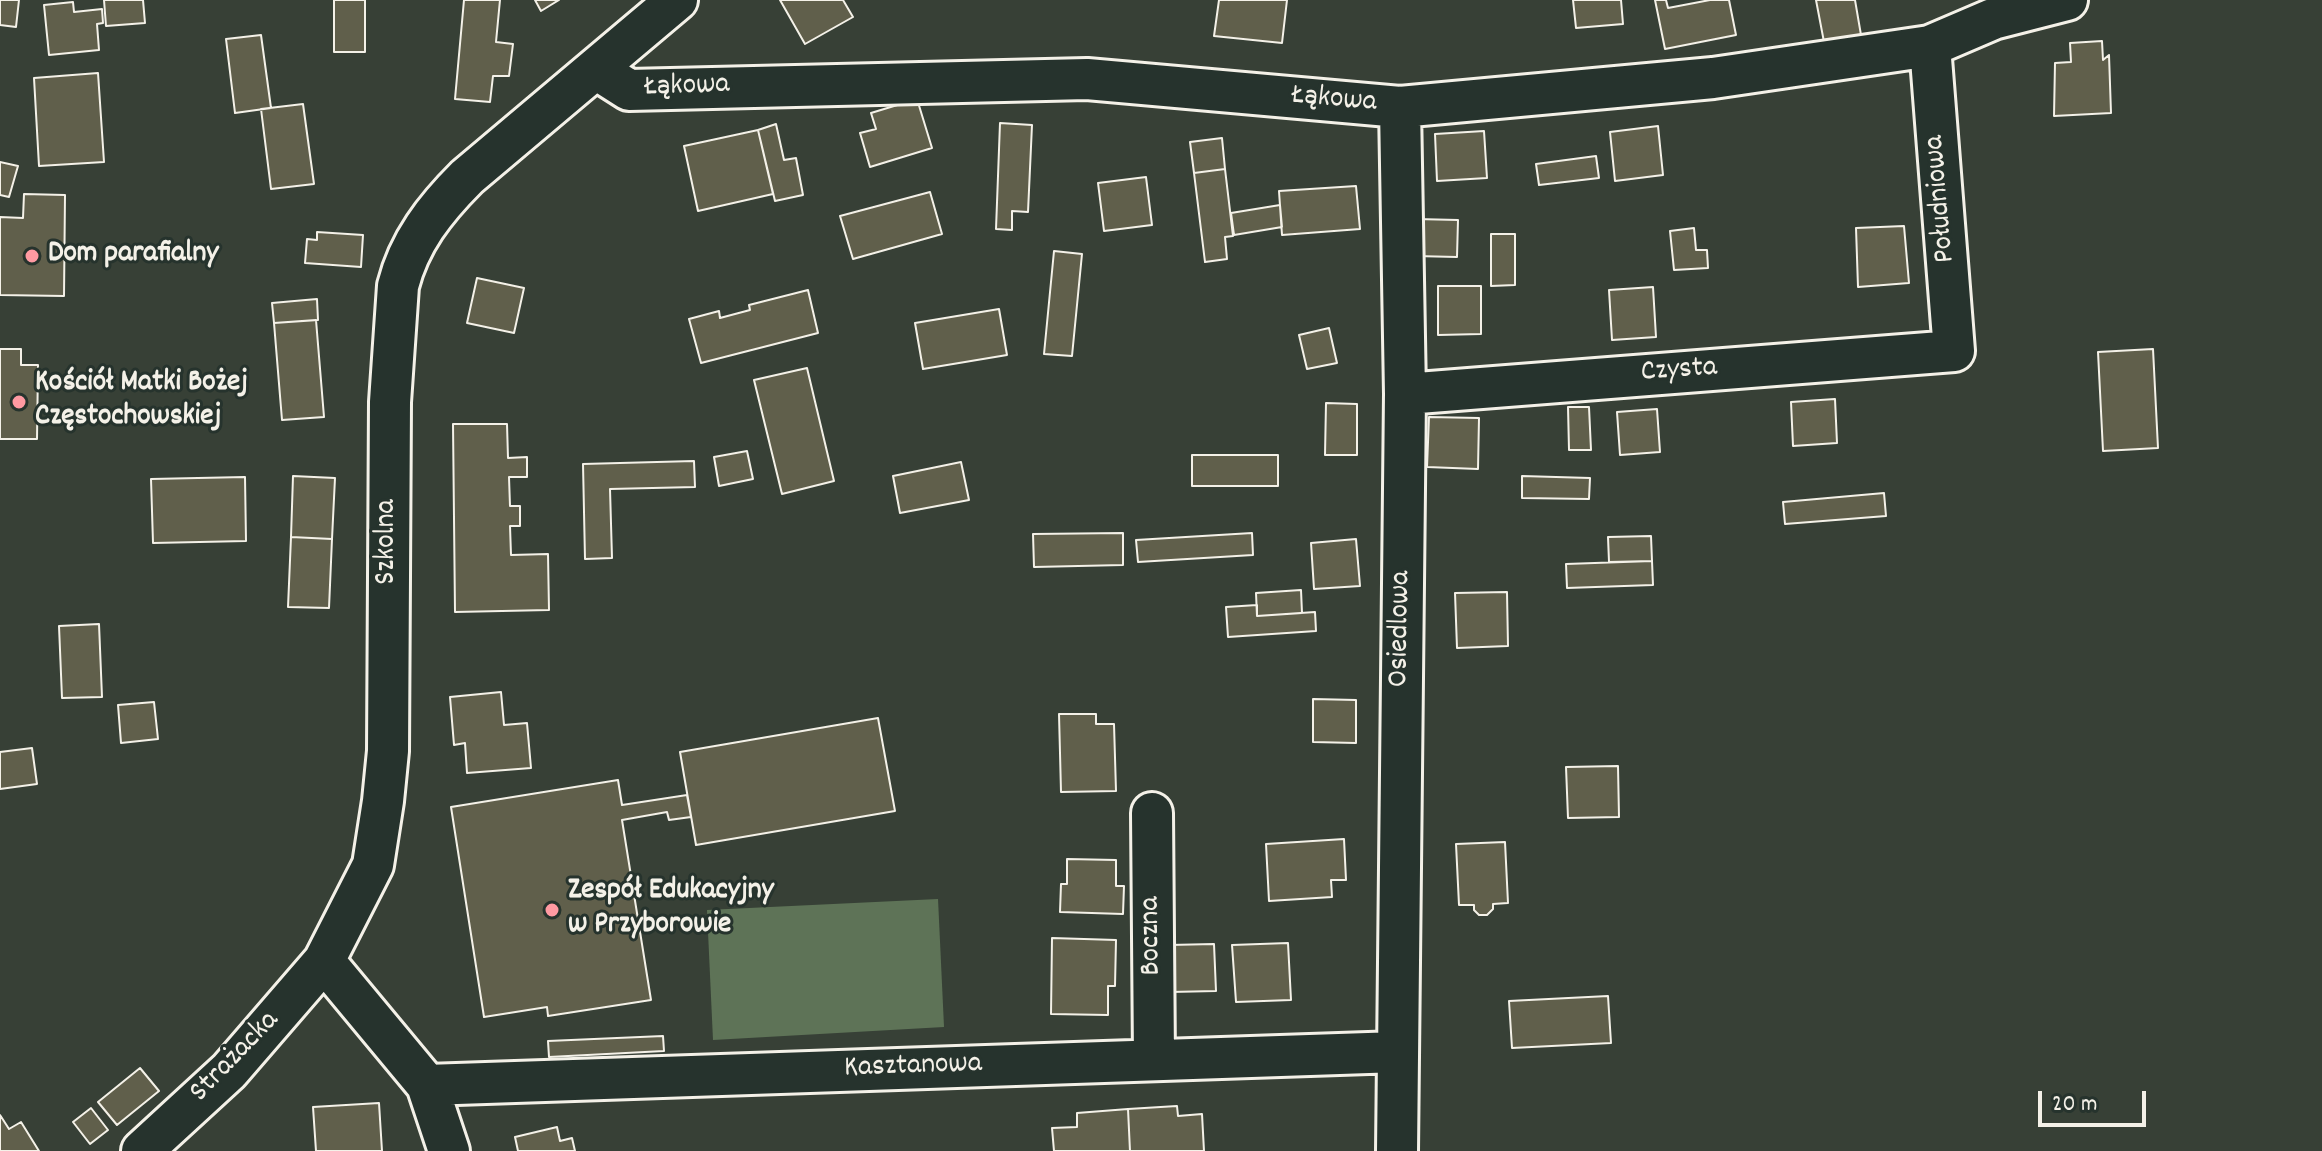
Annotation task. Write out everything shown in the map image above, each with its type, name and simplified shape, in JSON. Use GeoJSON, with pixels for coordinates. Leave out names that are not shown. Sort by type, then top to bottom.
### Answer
{"type":"FeatureCollection","features":[{"type":"Feature","properties":{"kind":"street","name":"Szkolna"},"geometry":{"type":"LineString","coordinates":[[324,961],[373,865],[383,801],[388,751],[390,402],[402,268],[417,237],[439,205],[467,177],[677,0]]}},
{"type":"Feature","properties":{"kind":"street","name":"Łąkowa"},"geometry":{"type":"LineString","coordinates":[[596,69],[629,90],[1087,79],[1400,107],[1713,78],[1930,46],[1993,19],[2067,0]]}},
{"type":"Feature","properties":{"kind":"street","name":"Południowa"},"geometry":{"type":"LineString","coordinates":[[1930,46],[1954,351]]}},
{"type":"Feature","properties":{"kind":"street","name":"Osiedlowa"},"geometry":{"type":"LineString","coordinates":[[1397,1151],[1405,394],[1400,107]]}},
{"type":"Feature","properties":{"kind":"street","name":"Czysta"},"geometry":{"type":"LineString","coordinates":[[1405,394],[1954,351]]}},
{"type":"Feature","properties":{"kind":"street","name":"Boczna"},"geometry":{"type":"LineString","coordinates":[[1152,813],[1154,1060]]}},
{"type":"Feature","properties":{"kind":"street"},"geometry":{"type":"LineString","coordinates":[[324,961],[427,1085],[449,1151]]}},
{"type":"Feature","properties":{"kind":"street","name":"Strażacka"},"geometry":{"type":"LineString","coordinates":[[142,1151],[229,1071],[324,961]]}},
{"type":"Feature","properties":{"kind":"street","name":"Kasztanowa"},"geometry":{"type":"LineString","coordinates":[[427,1085],[1398,1052]]}},
{"type":"Feature","properties":{"kind":"green space"},"geometry":{"type":"Polygon","coordinates":[[[938,899],[944,1027],[713,1040],[707,910],[938,899]]]}},
{"type":"Feature","properties":{"kind":"building"},"geometry":{"type":"Polygon","coordinates":[[[0,0],[19,0],[16,27],[0,25],[0,0]]]}},
{"type":"Feature","properties":{"kind":"building"},"geometry":{"type":"Polygon","coordinates":[[[104,0],[143,0],[145,23],[106,26],[104,0]]]}},
{"type":"Feature","properties":{"kind":"building"},"geometry":{"type":"Polygon","coordinates":[[[334,0],[365,0],[365,52],[334,52],[334,0]]]}},
{"type":"Feature","properties":{"kind":"building"},"geometry":{"type":"Polygon","coordinates":[[[464,0],[500,0],[496,42],[513,44],[509,76],[493,76],[490,102],[455,99],[464,0]]]}},
{"type":"Feature","properties":{"kind":"building"},"geometry":{"type":"Polygon","coordinates":[[[535,0],[559,0],[541,11],[535,0]]]}},
{"type":"Feature","properties":{"kind":"building"},"geometry":{"type":"Polygon","coordinates":[[[780,0],[843,0],[853,17],[805,44],[780,0]]]}},
{"type":"Feature","properties":{"kind":"building"},"geometry":{"type":"Polygon","coordinates":[[[1219,0],[1287,0],[1282,43],[1214,36],[1219,0]]]}},
{"type":"Feature","properties":{"kind":"building"},"geometry":{"type":"Polygon","coordinates":[[[1573,0],[1621,0],[1623,24],[1576,28],[1573,0]]]}},
{"type":"Feature","properties":{"kind":"building"},"geometry":{"type":"Polygon","coordinates":[[[1655,0],[1666,0],[1668,8],[1710,0],[1729,0],[1736,35],[1665,49],[1655,0]]]}},
{"type":"Feature","properties":{"kind":"building"},"geometry":{"type":"Polygon","coordinates":[[[1816,0],[1855,0],[1861,35],[1824,42],[1816,0]]]}},
{"type":"Feature","properties":{"kind":"building"},"geometry":{"type":"Polygon","coordinates":[[[73,2],[74,12],[102,9],[103,23],[97,24],[99,50],[49,55],[44,5],[73,2]]]}},
{"type":"Feature","properties":{"kind":"building"},"geometry":{"type":"Polygon","coordinates":[[[261,35],[271,108],[235,113],[226,39],[261,35]]]}},
{"type":"Feature","properties":{"kind":"building"},"geometry":{"type":"Polygon","coordinates":[[[2102,41],[2103,60],[2109,55],[2111,113],[2054,116],[2055,63],[2071,62],[2070,43],[2102,41]]]}},
{"type":"Feature","properties":{"kind":"building"},"geometry":{"type":"Polygon","coordinates":[[[98,73],[104,162],[39,166],[34,78],[98,73]]]}},
{"type":"Feature","properties":{"kind":"building"},"geometry":{"type":"Polygon","coordinates":[[[917,99],[932,148],[870,167],[860,133],[876,129],[871,113],[917,99]]]}},
{"type":"Feature","properties":{"kind":"building"},"geometry":{"type":"Polygon","coordinates":[[[303,104],[314,184],[271,189],[261,109],[303,104]]]}},
{"type":"Feature","properties":{"kind":"building"},"geometry":{"type":"Polygon","coordinates":[[[1000,123],[1032,125],[1028,212],[1012,211],[1012,230],[996,229],[1000,123]]]}},
{"type":"Feature","properties":{"kind":"building"},"geometry":{"type":"Polygon","coordinates":[[[776,124],[784,160],[796,158],[803,195],[775,201],[758,130],[776,124]]]}},
{"type":"Feature","properties":{"kind":"building"},"geometry":{"type":"Polygon","coordinates":[[[1658,126],[1663,175],[1615,181],[1610,132],[1658,126]]]}},
{"type":"Feature","properties":{"kind":"building"},"geometry":{"type":"Polygon","coordinates":[[[758,130],[773,194],[698,211],[684,146],[758,130]]]}},
{"type":"Feature","properties":{"kind":"building"},"geometry":{"type":"Polygon","coordinates":[[[1484,131],[1487,178],[1437,181],[1435,134],[1484,131]]]}},
{"type":"Feature","properties":{"kind":"building"},"geometry":{"type":"Polygon","coordinates":[[[1222,138],[1225,169],[1194,173],[1190,142],[1222,138]]]}},
{"type":"Feature","properties":{"kind":"building"},"geometry":{"type":"Polygon","coordinates":[[[1596,156],[1599,178],[1539,185],[1536,164],[1596,156]]]}},
{"type":"Feature","properties":{"kind":"building"},"geometry":{"type":"Polygon","coordinates":[[[0,162],[18,166],[9,197],[0,195],[0,162]]]}},
{"type":"Feature","properties":{"kind":"building"},"geometry":{"type":"Polygon","coordinates":[[[1225,169],[1233,236],[1225,237],[1227,259],[1205,262],[1194,173],[1225,169]]]}},
{"type":"Feature","properties":{"kind":"building"},"geometry":{"type":"Polygon","coordinates":[[[1146,177],[1152,225],[1104,231],[1098,183],[1146,177]]]}},
{"type":"Feature","properties":{"kind":"building"},"geometry":{"type":"Polygon","coordinates":[[[1356,186],[1360,229],[1282,235],[1279,191],[1356,186]]]}},
{"type":"Feature","properties":{"kind":"building"},"geometry":{"type":"Polygon","coordinates":[[[930,192],[942,234],[853,259],[840,216],[930,192]]]}},
{"type":"Feature","properties":{"kind":"building","name":"Dom parafialny"},"geometry":{"type":"Polygon","coordinates":[[[24,194],[65,195],[64,296],[0,295],[0,217],[23,218],[24,194]]]}},
{"type":"Feature","properties":{"kind":"building"},"geometry":{"type":"Polygon","coordinates":[[[1280,205],[1282,227],[1234,235],[1231,213],[1280,205]]]}},
{"type":"Feature","properties":{"kind":"building"},"geometry":{"type":"Polygon","coordinates":[[[1416,219],[1458,220],[1457,257],[1415,256],[1416,219]]]}},
{"type":"Feature","properties":{"kind":"building"},"geometry":{"type":"Polygon","coordinates":[[[1904,226],[1909,283],[1858,287],[1856,228],[1904,226]]]}},
{"type":"Feature","properties":{"kind":"building"},"geometry":{"type":"Polygon","coordinates":[[[1694,228],[1696,250],[1707,250],[1708,268],[1674,270],[1670,231],[1694,228]]]}},
{"type":"Feature","properties":{"kind":"building"},"geometry":{"type":"Polygon","coordinates":[[[317,232],[363,235],[361,267],[305,263],[307,239],[317,240],[317,232]]]}},
{"type":"Feature","properties":{"kind":"building"},"geometry":{"type":"Polygon","coordinates":[[[1491,234],[1515,234],[1515,285],[1491,286],[1491,234]]]}},
{"type":"Feature","properties":{"kind":"building"},"geometry":{"type":"Polygon","coordinates":[[[1054,251],[1082,254],[1072,356],[1044,354],[1054,251]]]}},
{"type":"Feature","properties":{"kind":"building"},"geometry":{"type":"Polygon","coordinates":[[[477,278],[524,288],[514,333],[467,323],[477,278]]]}},
{"type":"Feature","properties":{"kind":"building"},"geometry":{"type":"Polygon","coordinates":[[[1438,286],[1481,286],[1481,334],[1438,335],[1438,286]]]}},
{"type":"Feature","properties":{"kind":"building"},"geometry":{"type":"Polygon","coordinates":[[[1653,287],[1656,337],[1612,340],[1609,290],[1653,287]]]}},
{"type":"Feature","properties":{"kind":"building"},"geometry":{"type":"Polygon","coordinates":[[[808,290],[818,333],[701,363],[689,319],[719,311],[720,318],[750,310],[749,305],[808,290]]]}},
{"type":"Feature","properties":{"kind":"building"},"geometry":{"type":"Polygon","coordinates":[[[317,299],[318,320],[274,323],[272,303],[317,299]]]}},
{"type":"Feature","properties":{"kind":"building"},"geometry":{"type":"Polygon","coordinates":[[[999,309],[1007,355],[923,369],[915,323],[999,309]]]}},
{"type":"Feature","properties":{"kind":"building"},"geometry":{"type":"Polygon","coordinates":[[[316,320],[324,417],[282,420],[274,323],[316,320]]]}},
{"type":"Feature","properties":{"kind":"building"},"geometry":{"type":"Polygon","coordinates":[[[1329,328],[1337,363],[1307,369],[1299,335],[1329,328]]]}},
{"type":"Feature","properties":{"kind":"building","name":"Kościół Matki Bożej Częstochowskiej"},"geometry":{"type":"Polygon","coordinates":[[[0,349],[21,349],[21,365],[38,365],[37,439],[0,439],[0,349]]]}},
{"type":"Feature","properties":{"kind":"building"},"geometry":{"type":"Polygon","coordinates":[[[2153,349],[2158,448],[2103,451],[2098,352],[2153,349]]]}},
{"type":"Feature","properties":{"kind":"building"},"geometry":{"type":"Polygon","coordinates":[[[807,368],[834,481],[782,494],[754,380],[807,368]]]}},
{"type":"Feature","properties":{"kind":"building"},"geometry":{"type":"Polygon","coordinates":[[[1835,399],[1837,443],[1793,446],[1791,402],[1835,399]]]}},
{"type":"Feature","properties":{"kind":"building"},"geometry":{"type":"Polygon","coordinates":[[[1326,403],[1357,404],[1357,455],[1325,455],[1326,403]]]}},
{"type":"Feature","properties":{"kind":"building"},"geometry":{"type":"Polygon","coordinates":[[[1568,407],[1589,407],[1591,450],[1569,450],[1568,407]]]}},
{"type":"Feature","properties":{"kind":"building"},"geometry":{"type":"Polygon","coordinates":[[[1657,409],[1660,452],[1620,455],[1617,412],[1657,409]]]}},
{"type":"Feature","properties":{"kind":"building"},"geometry":{"type":"Polygon","coordinates":[[[1429,417],[1479,418],[1478,469],[1427,467],[1429,417]]]}},
{"type":"Feature","properties":{"kind":"building"},"geometry":{"type":"Polygon","coordinates":[[[453,424],[507,424],[508,458],[527,457],[527,477],[509,477],[510,506],[520,506],[520,526],[510,526],[511,555],[548,554],[549,610],[455,612],[453,424]]]}},
{"type":"Feature","properties":{"kind":"building"},"geometry":{"type":"Polygon","coordinates":[[[747,451],[753,479],[719,486],[714,457],[747,451]]]}},
{"type":"Feature","properties":{"kind":"building"},"geometry":{"type":"Polygon","coordinates":[[[1192,455],[1278,455],[1278,486],[1192,486],[1192,455]]]}},
{"type":"Feature","properties":{"kind":"building"},"geometry":{"type":"Polygon","coordinates":[[[694,461],[695,487],[610,489],[612,558],[585,559],[583,464],[694,461]]]}},
{"type":"Feature","properties":{"kind":"building"},"geometry":{"type":"Polygon","coordinates":[[[961,462],[969,500],[900,513],[893,476],[961,462]]]}},
{"type":"Feature","properties":{"kind":"building"},"geometry":{"type":"Polygon","coordinates":[[[293,476],[335,478],[332,539],[291,537],[293,476]]]}},
{"type":"Feature","properties":{"kind":"building"},"geometry":{"type":"Polygon","coordinates":[[[1522,476],[1590,478],[1589,499],[1522,498],[1522,476]]]}},
{"type":"Feature","properties":{"kind":"building"},"geometry":{"type":"Polygon","coordinates":[[[245,477],[246,541],[153,543],[151,479],[245,477]]]}},
{"type":"Feature","properties":{"kind":"building"},"geometry":{"type":"Polygon","coordinates":[[[1884,493],[1886,516],[1785,524],[1783,502],[1884,493]]]}},
{"type":"Feature","properties":{"kind":"building"},"geometry":{"type":"Polygon","coordinates":[[[1123,533],[1123,565],[1034,567],[1033,534],[1123,533]]]}},
{"type":"Feature","properties":{"kind":"building"},"geometry":{"type":"Polygon","coordinates":[[[1252,533],[1253,555],[1138,562],[1136,540],[1252,533]]]}},
{"type":"Feature","properties":{"kind":"building"},"geometry":{"type":"Polygon","coordinates":[[[1651,536],[1652,561],[1609,562],[1608,537],[1651,536]]]}},
{"type":"Feature","properties":{"kind":"building"},"geometry":{"type":"Polygon","coordinates":[[[291,537],[332,539],[329,608],[288,607],[291,537]]]}},
{"type":"Feature","properties":{"kind":"building"},"geometry":{"type":"Polygon","coordinates":[[[1356,539],[1360,586],[1314,589],[1311,543],[1356,539]]]}},
{"type":"Feature","properties":{"kind":"building"},"geometry":{"type":"Polygon","coordinates":[[[1652,561],[1653,585],[1567,588],[1566,564],[1652,561]]]}},
{"type":"Feature","properties":{"kind":"building"},"geometry":{"type":"Polygon","coordinates":[[[1301,590],[1302,613],[1257,616],[1256,593],[1301,590]]]}},
{"type":"Feature","properties":{"kind":"building"},"geometry":{"type":"Polygon","coordinates":[[[1507,592],[1508,646],[1457,648],[1455,593],[1507,592]]]}},
{"type":"Feature","properties":{"kind":"building"},"geometry":{"type":"Polygon","coordinates":[[[1257,605],[1257,616],[1315,612],[1316,631],[1228,637],[1226,607],[1257,605]]]}},
{"type":"Feature","properties":{"kind":"building"},"geometry":{"type":"Polygon","coordinates":[[[99,624],[102,697],[62,698],[59,626],[99,624]]]}},
{"type":"Feature","properties":{"kind":"building"},"geometry":{"type":"Polygon","coordinates":[[[501,692],[504,725],[527,723],[531,768],[467,773],[465,743],[454,745],[450,697],[501,692]]]}},
{"type":"Feature","properties":{"kind":"building"},"geometry":{"type":"Polygon","coordinates":[[[1313,699],[1356,700],[1356,743],[1313,742],[1313,699]]]}},
{"type":"Feature","properties":{"kind":"building"},"geometry":{"type":"Polygon","coordinates":[[[154,702],[158,739],[121,743],[118,705],[154,702]]]}},
{"type":"Feature","properties":{"kind":"building"},"geometry":{"type":"Polygon","coordinates":[[[1059,714],[1096,714],[1096,724],[1114,724],[1116,791],[1061,792],[1059,714]]]}},
{"type":"Feature","properties":{"kind":"building"},"geometry":{"type":"Polygon","coordinates":[[[878,718],[895,811],[696,845],[680,752],[878,718]]]}},
{"type":"Feature","properties":{"kind":"building"},"geometry":{"type":"Polygon","coordinates":[[[32,748],[37,784],[0,789],[0,752],[32,748]]]}},
{"type":"Feature","properties":{"kind":"building"},"geometry":{"type":"Polygon","coordinates":[[[1618,766],[1619,817],[1568,818],[1566,767],[1618,766]]]}},
{"type":"Feature","properties":{"kind":"building","name":"Zespół Edukacyjny w Przyborowie"},"geometry":{"type":"Polygon","coordinates":[[[618,780],[622,805],[687,795],[691,817],[669,820],[667,812],[622,820],[651,1000],[548,1016],[547,1007],[484,1017],[451,807],[618,780]]]}},
{"type":"Feature","properties":{"kind":"building"},"geometry":{"type":"Polygon","coordinates":[[[1344,839],[1346,880],[1331,880],[1332,897],[1269,901],[1266,844],[1344,839]]]}},
{"type":"Feature","properties":{"kind":"building"},"geometry":{"type":"Polygon","coordinates":[[[1505,842],[1508,903],[1493,904],[1487,915],[1479,915],[1474,905],[1459,905],[1456,844],[1505,842]]]}},
{"type":"Feature","properties":{"kind":"building"},"geometry":{"type":"Polygon","coordinates":[[[1067,859],[1116,860],[1116,886],[1124,886],[1123,914],[1060,912],[1061,884],[1067,884],[1067,859]]]}},
{"type":"Feature","properties":{"kind":"building"},"geometry":{"type":"Polygon","coordinates":[[[1052,938],[1116,940],[1115,986],[1108,986],[1108,1015],[1051,1014],[1052,938]]]}},
{"type":"Feature","properties":{"kind":"building"},"geometry":{"type":"Polygon","coordinates":[[[1288,943],[1291,1000],[1236,1002],[1232,945],[1288,943]]]}},
{"type":"Feature","properties":{"kind":"building"},"geometry":{"type":"Polygon","coordinates":[[[1214,944],[1216,991],[1170,992],[1169,945],[1214,944]]]}},
{"type":"Feature","properties":{"kind":"building"},"geometry":{"type":"Polygon","coordinates":[[[1608,996],[1611,1043],[1512,1048],[1509,1001],[1608,996]]]}},
{"type":"Feature","properties":{"kind":"building"},"geometry":{"type":"Polygon","coordinates":[[[663,1036],[664,1051],[549,1057],[548,1041],[663,1036]]]}},
{"type":"Feature","properties":{"kind":"building"},"geometry":{"type":"Polygon","coordinates":[[[140,1068],[159,1091],[117,1125],[98,1102],[140,1068]]]}},
{"type":"Feature","properties":{"kind":"building"},"geometry":{"type":"Polygon","coordinates":[[[379,1103],[382,1151],[316,1151],[313,1107],[379,1103]]]}},
{"type":"Feature","properties":{"kind":"building"},"geometry":{"type":"Polygon","coordinates":[[[1177,1106],[1178,1116],[1202,1114],[1204,1151],[1130,1151],[1128,1109],[1177,1106]]]}},
{"type":"Feature","properties":{"kind":"building"},"geometry":{"type":"Polygon","coordinates":[[[91,1108],[108,1130],[90,1144],[73,1122],[91,1108]]]}},
{"type":"Feature","properties":{"kind":"building"},"geometry":{"type":"Polygon","coordinates":[[[1128,1109],[1130,1151],[1054,1151],[1052,1128],[1077,1127],[1077,1113],[1128,1109]]]}},
{"type":"Feature","properties":{"kind":"building"},"geometry":{"type":"Polygon","coordinates":[[[0,1115],[9,1129],[21,1122],[39,1151],[0,1151],[0,1115]]]}},
{"type":"Feature","properties":{"kind":"building"},"geometry":{"type":"Polygon","coordinates":[[[557,1127],[560,1141],[572,1138],[575,1151],[518,1151],[515,1137],[557,1127]]]}},
{"type":"Feature","properties":{"kind":"place","name":"Dom parafialny"},"geometry":{"type":"Point","coordinates":[32,256]}},
{"type":"Feature","properties":{"kind":"place","name":"Kościół Matki Bożej Częstochowskiej"},"geometry":{"type":"Point","coordinates":[19,402]}},
{"type":"Feature","properties":{"kind":"place","name":"Zespół Edukacyjny w Przyborowie"},"geometry":{"type":"Point","coordinates":[552,910]}}]}
